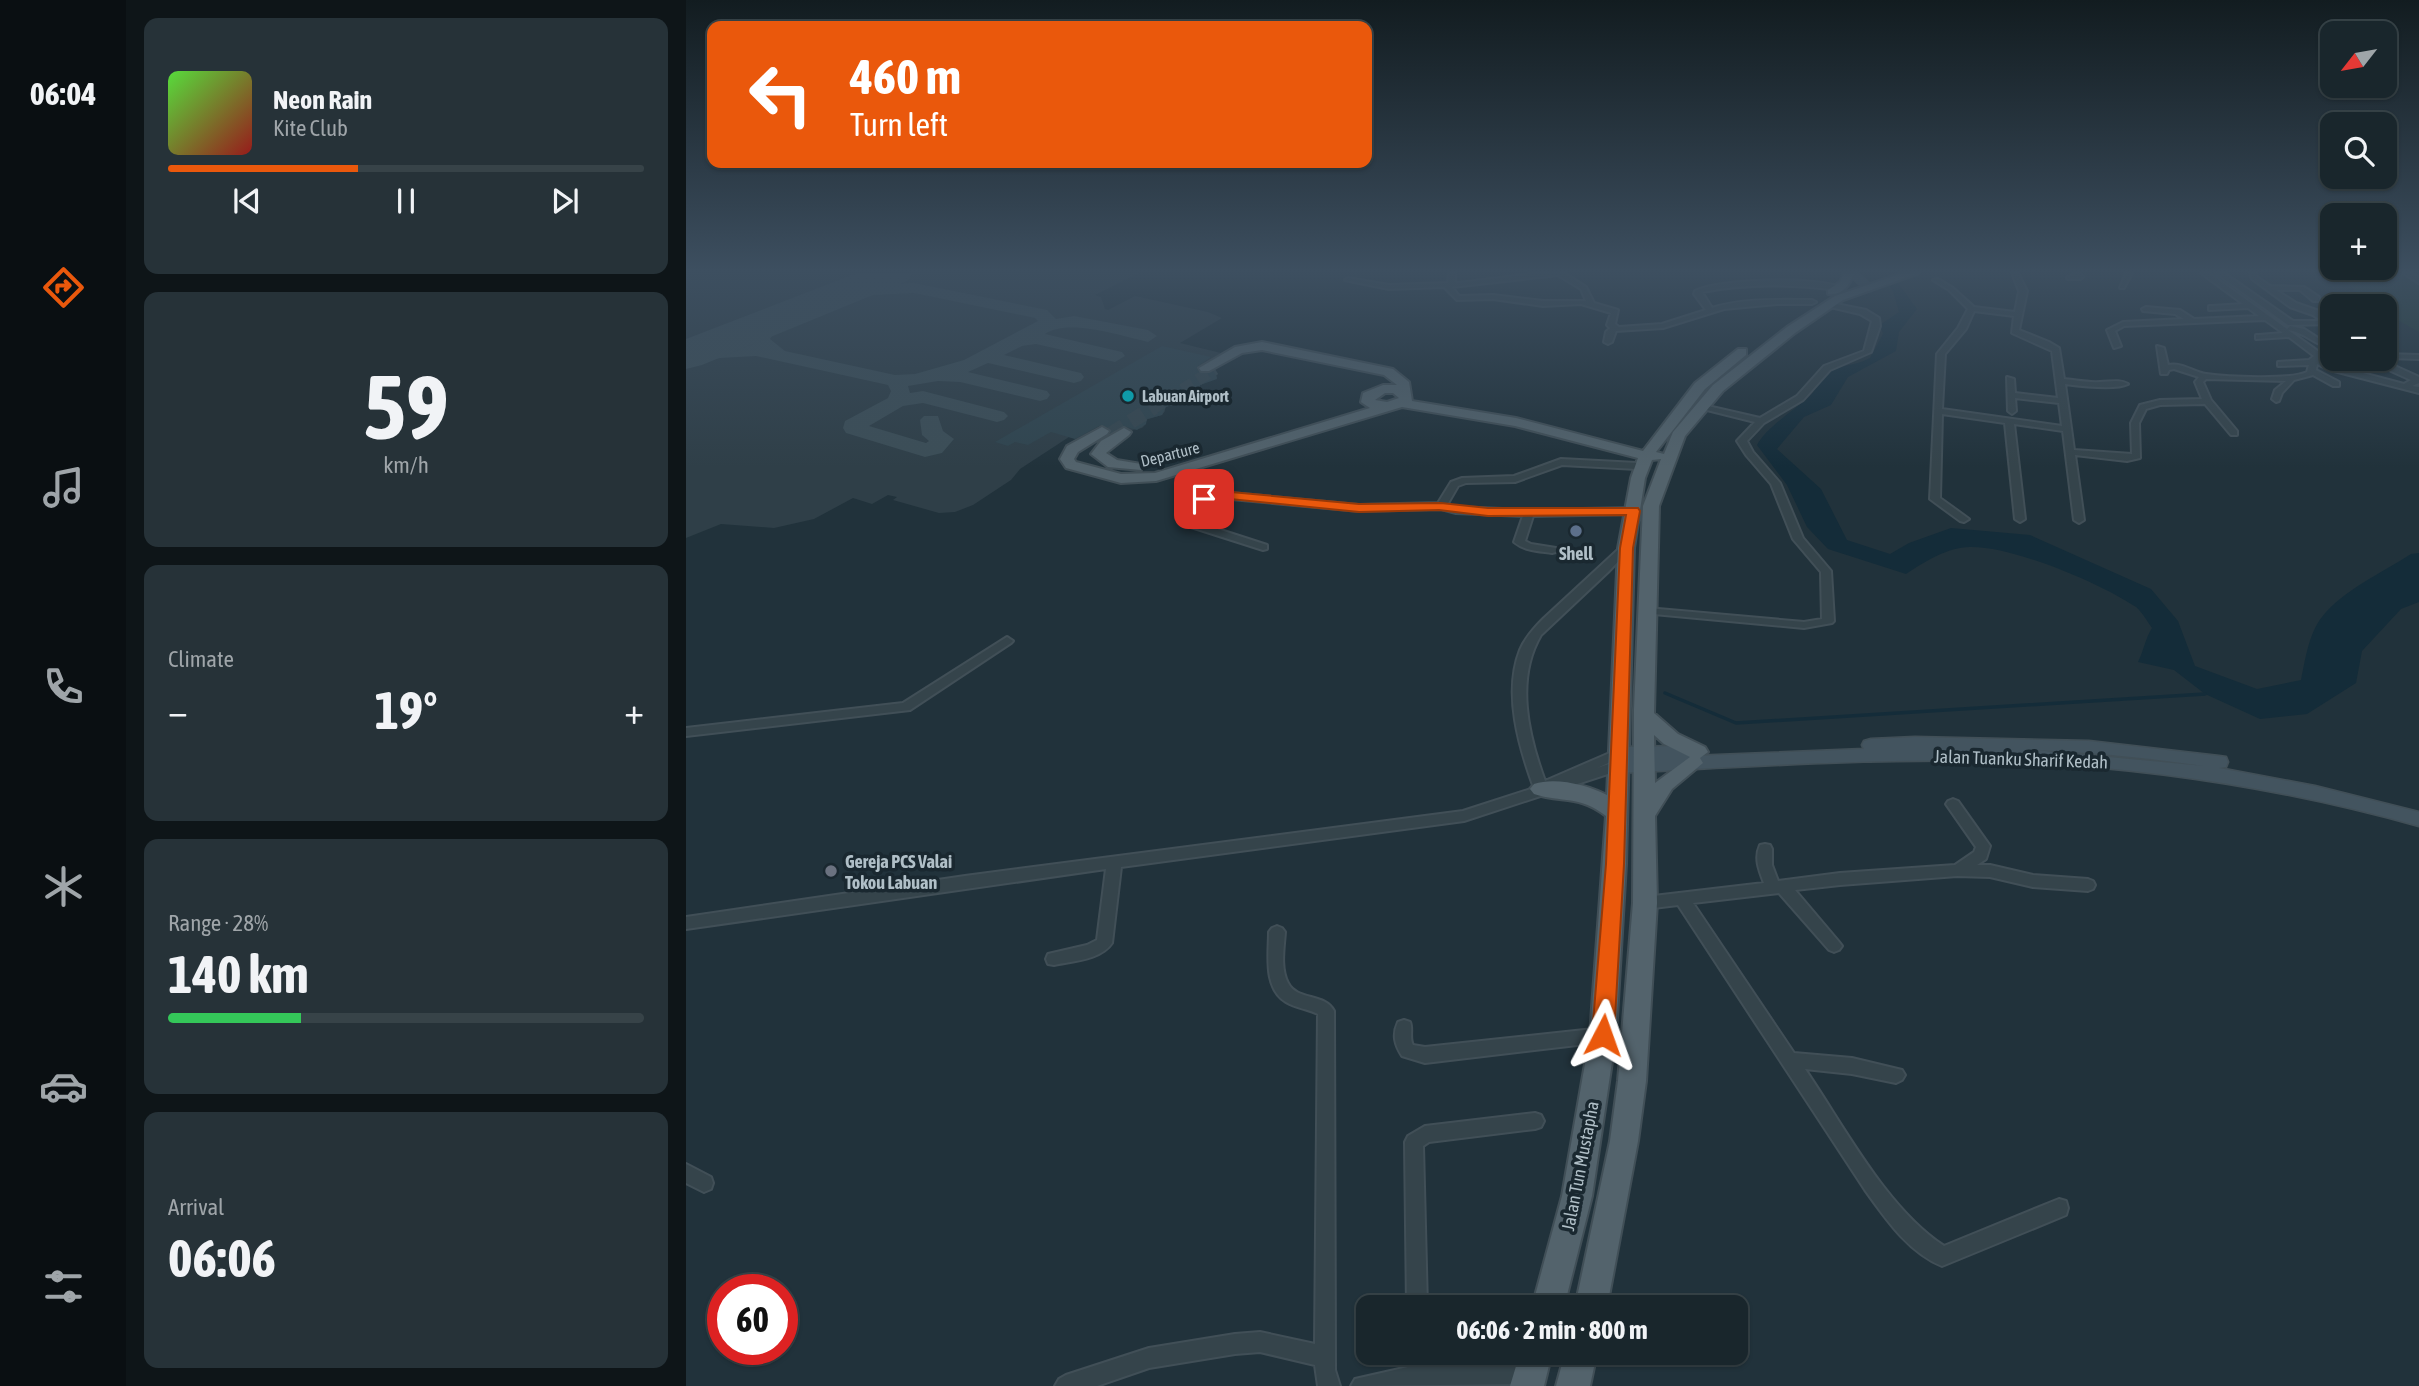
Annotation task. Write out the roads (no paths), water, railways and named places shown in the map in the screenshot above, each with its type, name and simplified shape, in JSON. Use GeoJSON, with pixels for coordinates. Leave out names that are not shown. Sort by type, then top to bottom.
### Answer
{"type":"FeatureCollection","features":[{"type":"Feature","properties":{"kind":"main road","name":"Jalan Tun Mustapha"},"geometry":{"type":"LineString","coordinates":[[1551,1295],[1577,1196],[1603,1035],[1622,693],[1626,548],[1634,511],[1646,461],[1675,416],[1718,369],[1762,338]]}},
{"type":"Feature","properties":{"kind":"main road"},"geometry":{"type":"LineString","coordinates":[[1646,461],[1678,435],[1699,408],[1737,371],[1781,338]]}},
{"type":"Feature","properties":{"kind":"main road"},"geometry":{"type":"LineString","coordinates":[[1298,353],[1227,362],[1212,371],[1239,350],[1255,346],[1298,353],[1388,372],[1403,382],[1401,400]]}},
{"type":"Feature","properties":{"kind":"main road"},"geometry":{"type":"LineString","coordinates":[[1247,451],[1401,400],[1617,445],[1648,441],[1675,416]]}},
{"type":"Feature","properties":{"kind":"main road","name":"Departure"},"geometry":{"type":"LineString","coordinates":[[1112,432],[1098,454],[1114,464],[1144,468],[1223,451],[1247,451],[1144,479],[1121,479],[1071,465],[1067,458],[1072,449],[1112,432]]}},
{"type":"Feature","properties":{"kind":"main road"},"geometry":{"type":"LineString","coordinates":[[1651,506],[1678,435]]}},
{"type":"Feature","properties":{"kind":"main road"},"geometry":{"type":"LineString","coordinates":[[1617,445],[1646,461]]}},
{"type":"Feature","properties":{"kind":"main road"},"geometry":{"type":"LineString","coordinates":[[1593,1295],[1631,1093],[1645,903],[1643,818],[1651,506],[1646,461]]}},
{"type":"Feature","properties":{"kind":"main road"},"geometry":{"type":"LineString","coordinates":[[1643,818],[1664,784],[1696,758],[1671,739],[1645,712]]}},
{"type":"Feature","properties":{"kind":"main road","name":"Jalan Tuanku Sharif Kedah"},"geometry":{"type":"LineString","coordinates":[[1696,758],[1924,743],[2095,746],[2180,755],[2260,769],[2419,808]]}},
{"type":"Feature","properties":{"kind":"main road","name":"Jalan Tuanku Sharif Kedah"},"geometry":{"type":"LineString","coordinates":[[1618,759],[1932,755],[2091,761],[2198,771],[2266,781],[2419,819]]}},
{"type":"Feature","properties":{"kind":"main road"},"geometry":{"type":"LineString","coordinates":[[1541,789],[1598,797],[1616,812]]}},
{"type":"Feature","properties":{"kind":"main road"},"geometry":{"type":"LineString","coordinates":[[1573,1386],[1578,1365]]}},
{"type":"Feature","properties":{"kind":"street"},"geometry":{"type":"LineString","coordinates":[[1608,342],[1609,338]]}},
{"type":"Feature","properties":{"kind":"street"},"geometry":{"type":"LineString","coordinates":[[1647,611],[1804,625],[1828,621],[1826,570],[1798,539],[1775,483],[1754,460],[1742,441],[1761,421],[1800,398],[1827,368],[1867,352],[1873,338]]}},
{"type":"Feature","properties":{"kind":"street"},"geometry":{"type":"LineString","coordinates":[[1955,338],[1941,354],[1935,499],[1965,519]]}},
{"type":"Feature","properties":{"kind":"street"},"geometry":{"type":"LineString","coordinates":[[2028,338],[2055,348],[2079,520]]}},
{"type":"Feature","properties":{"kind":"street"},"geometry":{"type":"LineString","coordinates":[[2113,338],[2117,346]]}},
{"type":"Feature","properties":{"kind":"street"},"geometry":{"type":"LineString","coordinates":[[2292,338],[2336,384]]}},
{"type":"Feature","properties":{"kind":"street"},"geometry":{"type":"LineString","coordinates":[[2160,348],[2164,370],[2175,366],[2204,376],[2308,376],[2315,362]]}},
{"type":"Feature","properties":{"kind":"street"},"geometry":{"type":"LineString","coordinates":[[2397,358],[2419,357]]}},
{"type":"Feature","properties":{"kind":"street"},"geometry":{"type":"LineString","coordinates":[[2281,364],[2320,360]]}},
{"type":"Feature","properties":{"kind":"street"},"geometry":{"type":"LineString","coordinates":[[2315,362],[2419,390]]}},
{"type":"Feature","properties":{"kind":"street"},"geometry":{"type":"LineString","coordinates":[[2397,370],[2418,380],[2405,386]]}},
{"type":"Feature","properties":{"kind":"street"},"geometry":{"type":"LineString","coordinates":[[2204,376],[2199,382],[2207,401],[2234,433]]}},
{"type":"Feature","properties":{"kind":"street"},"geometry":{"type":"LineString","coordinates":[[2276,399],[2278,392],[2289,383],[2290,378]]}},
{"type":"Feature","properties":{"kind":"street"},"geometry":{"type":"LineString","coordinates":[[2010,379],[2012,411]]}},
{"type":"Feature","properties":{"kind":"street"},"geometry":{"type":"LineString","coordinates":[[2060,381],[2099,385],[2124,384]]}},
{"type":"Feature","properties":{"kind":"street"},"geometry":{"type":"LineString","coordinates":[[2012,395],[2063,401]]}},
{"type":"Feature","properties":{"kind":"street"},"geometry":{"type":"LineString","coordinates":[[2071,452],[2127,458],[2137,456],[2135,424],[2143,407],[2166,400],[2192,403],[2207,401]]}},
{"type":"Feature","properties":{"kind":"street"},"geometry":{"type":"LineString","coordinates":[[1699,408],[1761,421]]}},
{"type":"Feature","properties":{"kind":"street"},"geometry":{"type":"LineString","coordinates":[[1938,411],[2067,429]]}},
{"type":"Feature","properties":{"kind":"street"},"geometry":{"type":"LineString","coordinates":[[2010,422],[2020,519]]}},
{"type":"Feature","properties":{"kind":"street"},"geometry":{"type":"LineString","coordinates":[[1441,506],[1454,484],[1465,480],[1515,479],[1561,462],[1646,461]]}},
{"type":"Feature","properties":{"kind":"street"},"geometry":{"type":"LineString","coordinates":[[1263,547],[1195,525],[1190,517],[1193,508],[1204,499],[1220,495],[1359,508],[1441,506],[1472,512],[1529,513],[1634,511]]}},
{"type":"Feature","properties":{"kind":"street"},"geometry":{"type":"LineString","coordinates":[[1529,513],[1518,542],[1528,547],[1552,550]]}},
{"type":"Feature","properties":{"kind":"street"},"geometry":{"type":"LineString","coordinates":[[1541,789],[1531,764],[1519,705],[1531,639],[1626,548]]}},
{"type":"Feature","properties":{"kind":"street"},"geometry":{"type":"LineString","coordinates":[[686,732],[906,707],[1007,641]]}},
{"type":"Feature","properties":{"kind":"street"},"geometry":{"type":"LineString","coordinates":[[686,923],[1114,862],[1464,816],[1541,789],[1563,786],[1618,759]]}},
{"type":"Feature","properties":{"kind":"street"},"geometry":{"type":"LineString","coordinates":[[1953,804],[1983,846],[1981,855],[1957,870]]}},
{"type":"Feature","properties":{"kind":"street"},"geometry":{"type":"LineString","coordinates":[[1765,849],[1764,866],[1779,889],[1834,946]]}},
{"type":"Feature","properties":{"kind":"street"},"geometry":{"type":"LineString","coordinates":[[1054,959],[1091,951],[1104,943],[1114,862]]}},
{"type":"Feature","properties":{"kind":"street"},"geometry":{"type":"LineString","coordinates":[[1645,903],[1779,889],[1840,879],[1957,870],[1990,871],[2033,881],[2088,885]]}},
{"type":"Feature","properties":{"kind":"street"},"geometry":{"type":"LineString","coordinates":[[1682,900],[1869,1178],[1909,1231],[1926,1248],[1942,1256],[2059,1208]]}},
{"type":"Feature","properties":{"kind":"street"},"geometry":{"type":"LineString","coordinates":[[1277,932],[1278,982],[1289,997],[1321,1006],[1326,1012],[1326,1383],[1329,1386]]}},
{"type":"Feature","properties":{"kind":"street"},"geometry":{"type":"LineString","coordinates":[[1404,1027],[1404,1043],[1408,1051],[1425,1055],[1603,1035]]}},
{"type":"Feature","properties":{"kind":"street"},"geometry":{"type":"LineString","coordinates":[[1789,1060],[1896,1075]]}},
{"type":"Feature","properties":{"kind":"street"},"geometry":{"type":"LineString","coordinates":[[1417,1295],[1415,1142],[1425,1135],[1535,1121]]}},
{"type":"Feature","properties":{"kind":"street"},"geometry":{"type":"LineString","coordinates":[[686,1172],[704,1183]]}},
{"type":"Feature","properties":{"kind":"street"},"geometry":{"type":"LineString","coordinates":[[1066,1386],[1149,1358],[1235,1344],[1260,1342],[1326,1357]]}},
{"type":"Feature","properties":{"kind":"street"},"geometry":{"type":"LineString","coordinates":[[1418,1365],[1418,1375]]}},
{"type":"Feature","properties":{"kind":"street"},"geometry":{"type":"LineString","coordinates":[[1362,1386],[1418,1375],[1531,1370]]}},
{"type":"Feature","properties":{"kind":"waterway"},"geometry":{"type":"LineString","coordinates":[[1665,693],[1736,723],[2205,694]]}},
{"type":"Feature","properties":{"kind":"tunnel"},"geometry":{"type":"LineString","coordinates":[[1152,409],[1215,369]]}},
{"type":"Feature","properties":{"kind":"tunnel"},"geometry":{"type":"LineString","coordinates":[[1111,434],[1154,407]]}},
{"type":"Feature","properties":{"kind":"place","name":"Labuan Airport"},"geometry":{"type":"Point","coordinates":[1128,396]}},
{"type":"Feature","properties":{"kind":"place","name":"Shell"},"geometry":{"type":"Point","coordinates":[1576,531]}},
{"type":"Feature","properties":{"kind":"place","name":"Gereja PCS Valai Tokou Labuan"},"geometry":{"type":"Point","coordinates":[831,871]}}]}
